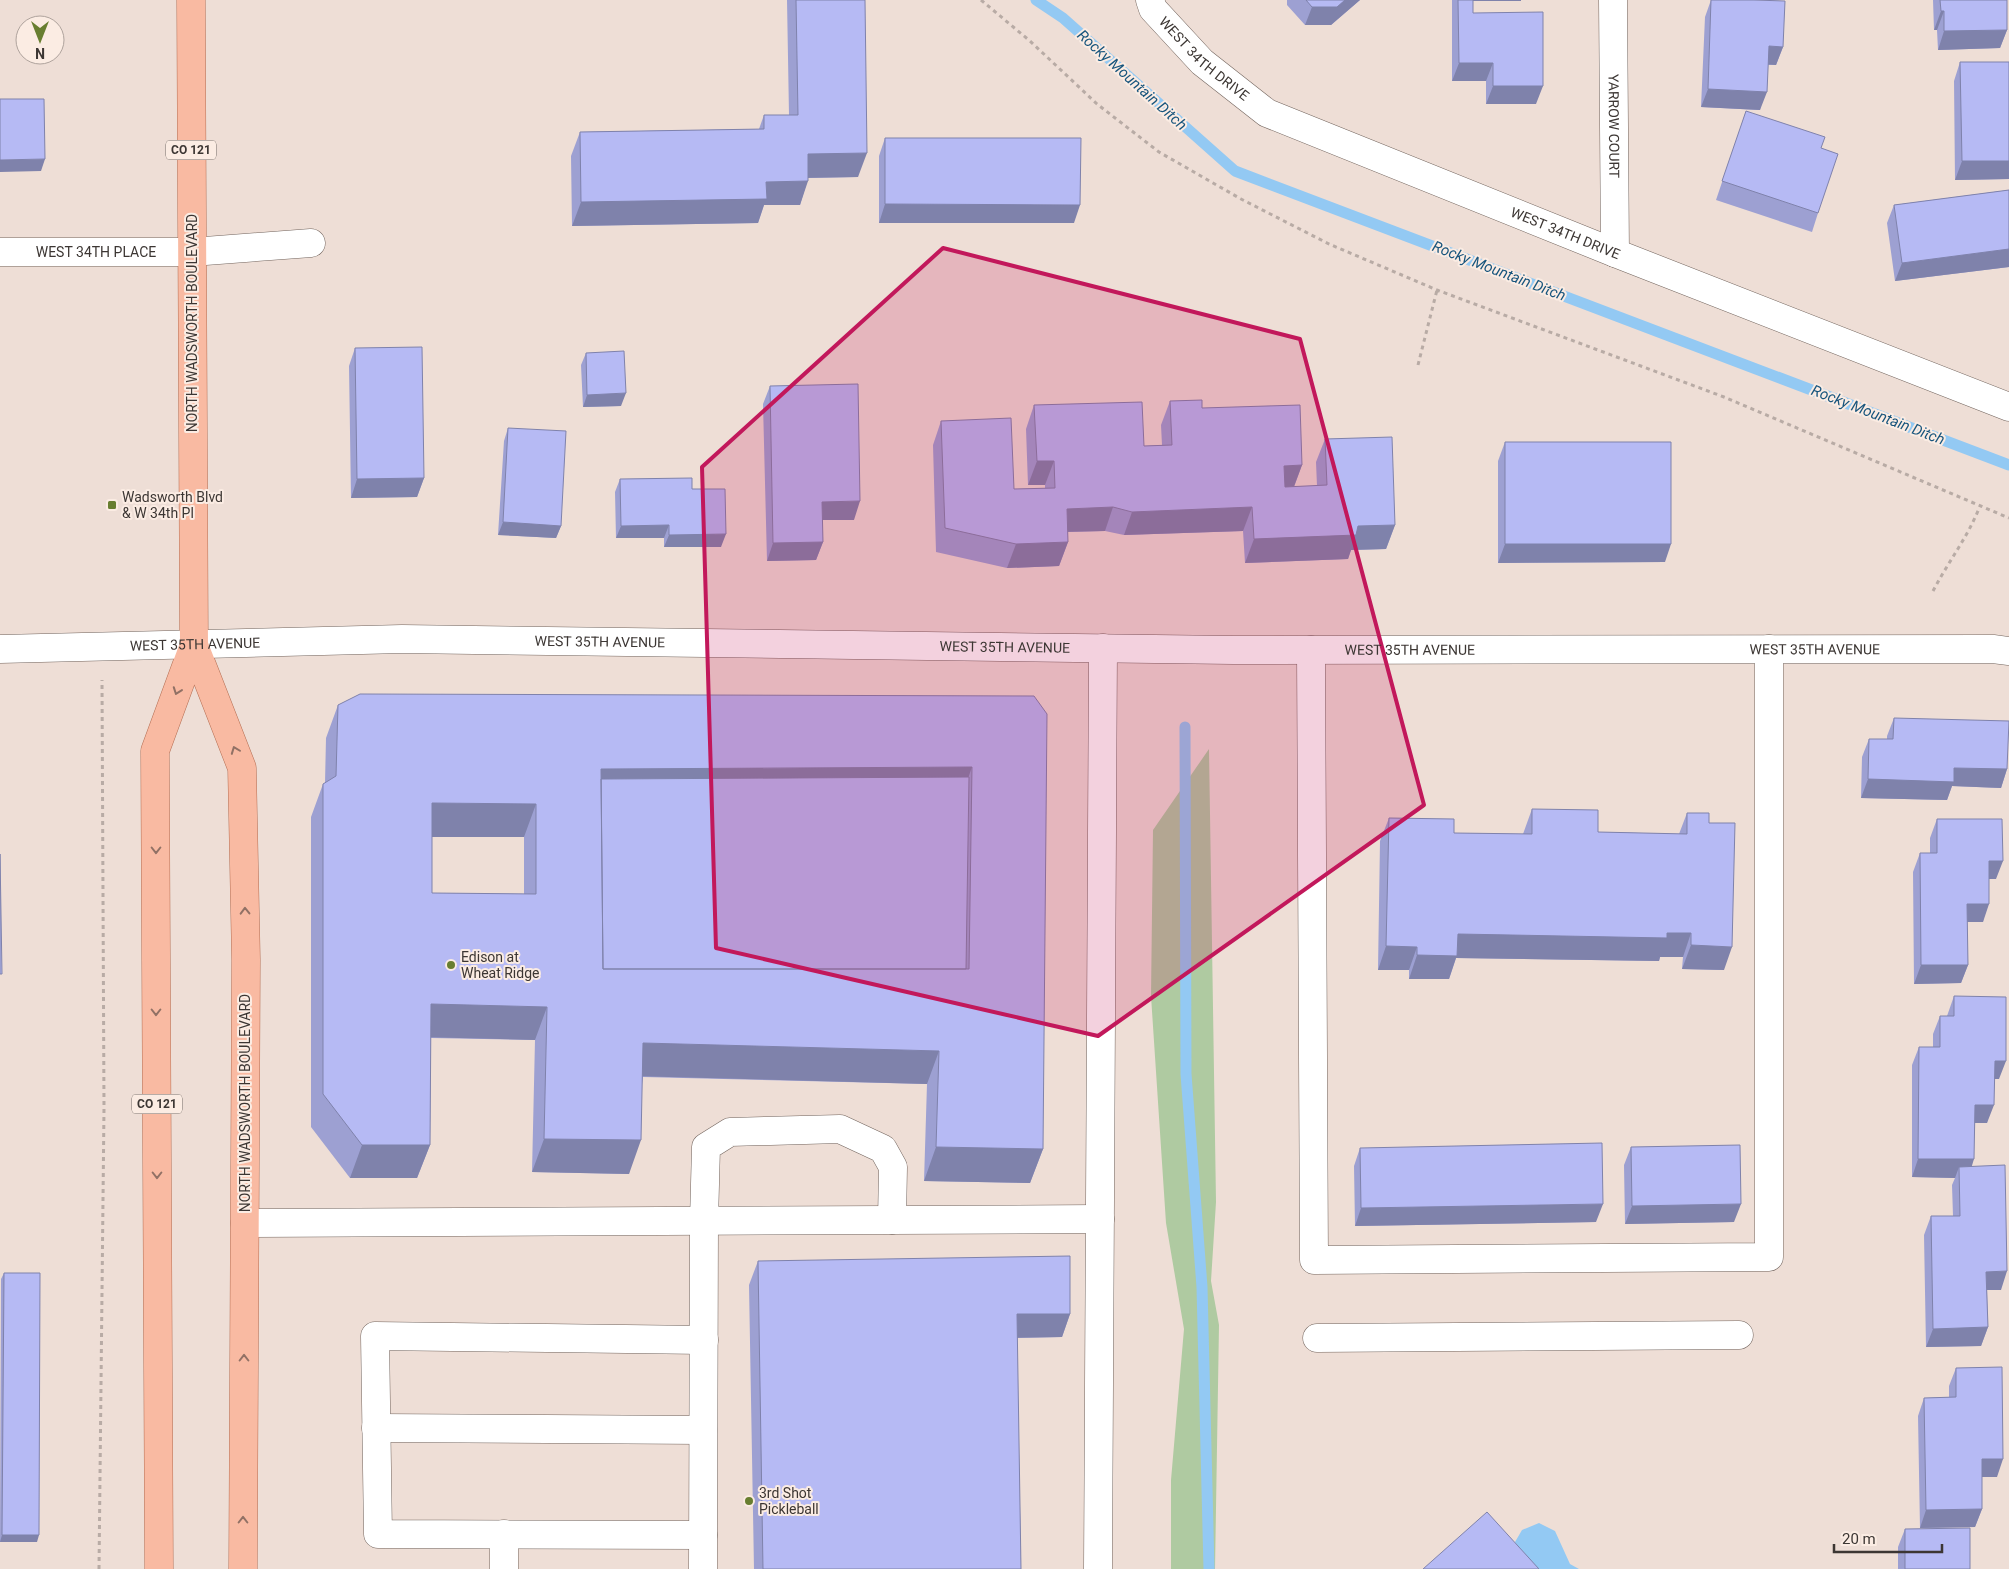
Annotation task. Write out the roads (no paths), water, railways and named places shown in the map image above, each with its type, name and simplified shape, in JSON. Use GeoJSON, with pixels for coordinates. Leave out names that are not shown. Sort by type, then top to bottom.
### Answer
{"type":"FeatureCollection","features":[{"type":"Feature","properties":{"kind":"main road","name":"NORTH WADSWORTH BOULEVARD"},"geometry":{"type":"LineString","coordinates":[[159,1569],[155,751],[194,645],[191,0]]}},
{"type":"Feature","properties":{"kind":"main road","name":"NORTH WADSWORTH BOULEVARD"},"geometry":{"type":"LineString","coordinates":[[194,645],[242,768],[246,960],[243,1569]]}},
{"type":"Feature","properties":{"kind":"street","name":"YARROW COURT"},"geometry":{"type":"LineString","coordinates":[[1613,0],[1615,253]]}},
{"type":"Feature","properties":{"kind":"street","name":"WEST 34TH DRIVE"},"geometry":{"type":"LineString","coordinates":[[1152,5],[1202,62],[1266,113],[1615,253],[2009,407]]}},
{"type":"Feature","properties":{"kind":"street","name":"WEST 34TH PLACE"},"geometry":{"type":"LineString","coordinates":[[0,252],[192,252],[311,243]]}},
{"type":"Feature","properties":{"kind":"street","name":"WEST 35TH AVENUE"},"geometry":{"type":"LineString","coordinates":[[0,649],[102,648],[402,639],[1311,650],[1993,649],[2009,651]]}},
{"type":"Feature","properties":{"kind":"street"},"geometry":{"type":"LineString","coordinates":[[1098,1569],[1103,648]]}},
{"type":"Feature","properties":{"kind":"street"},"geometry":{"type":"LineString","coordinates":[[1311,650],[1314,1260],[1334,1260],[1769,1257],[1769,649]]}},
{"type":"Feature","properties":{"kind":"street"},"geometry":{"type":"LineString","coordinates":[[703,1569],[706,1147],[730,1132],[840,1129],[883,1148],[893,1167],[892,1220]]}},
{"type":"Feature","properties":{"kind":"street"},"geometry":{"type":"LineString","coordinates":[[244,1223],[1100,1219]]}},
{"type":"Feature","properties":{"kind":"street"},"geometry":{"type":"LineString","coordinates":[[1317,1338],[1739,1335]]}},
{"type":"Feature","properties":{"kind":"street"},"geometry":{"type":"LineString","coordinates":[[703,1535],[378,1534],[375,1336],[704,1340]]}},
{"type":"Feature","properties":{"kind":"street"},"geometry":{"type":"LineString","coordinates":[[376,1428],[703,1430]]}},
{"type":"Feature","properties":{"kind":"street"},"geometry":{"type":"LineString","coordinates":[[504,1534],[504,1569]]}},
{"type":"Feature","properties":{"kind":"water"},"geometry":{"type":"Polygon","coordinates":[[[1539,1523],[1555,1531],[1570,1564],[1579,1569],[1528,1569],[1521,1563],[1515,1542],[1522,1530],[1539,1523]]]}},
{"type":"Feature","properties":{"kind":"waterway","name":"Rocky Mountain Ditch"},"geometry":{"type":"LineString","coordinates":[[1036,0],[1063,18],[1235,171],[2009,465]]}},
{"type":"Feature","properties":{"kind":"waterway"},"geometry":{"type":"LineString","coordinates":[[1185,727],[1186,1074],[1202,1287],[1209,1569]]}},
{"type":"Feature","properties":{"kind":"place","name":"Wadsworth Blvd & W 34th Pl"},"geometry":{"type":"Point","coordinates":[112,505]}},
{"type":"Feature","properties":{"kind":"place","name":"Edison at Wheat Ridge"},"geometry":{"type":"Point","coordinates":[451,965]}},
{"type":"Feature","properties":{"kind":"place","name":"3rd Shot Pickleball"},"geometry":{"type":"Point","coordinates":[749,1501]}}]}
